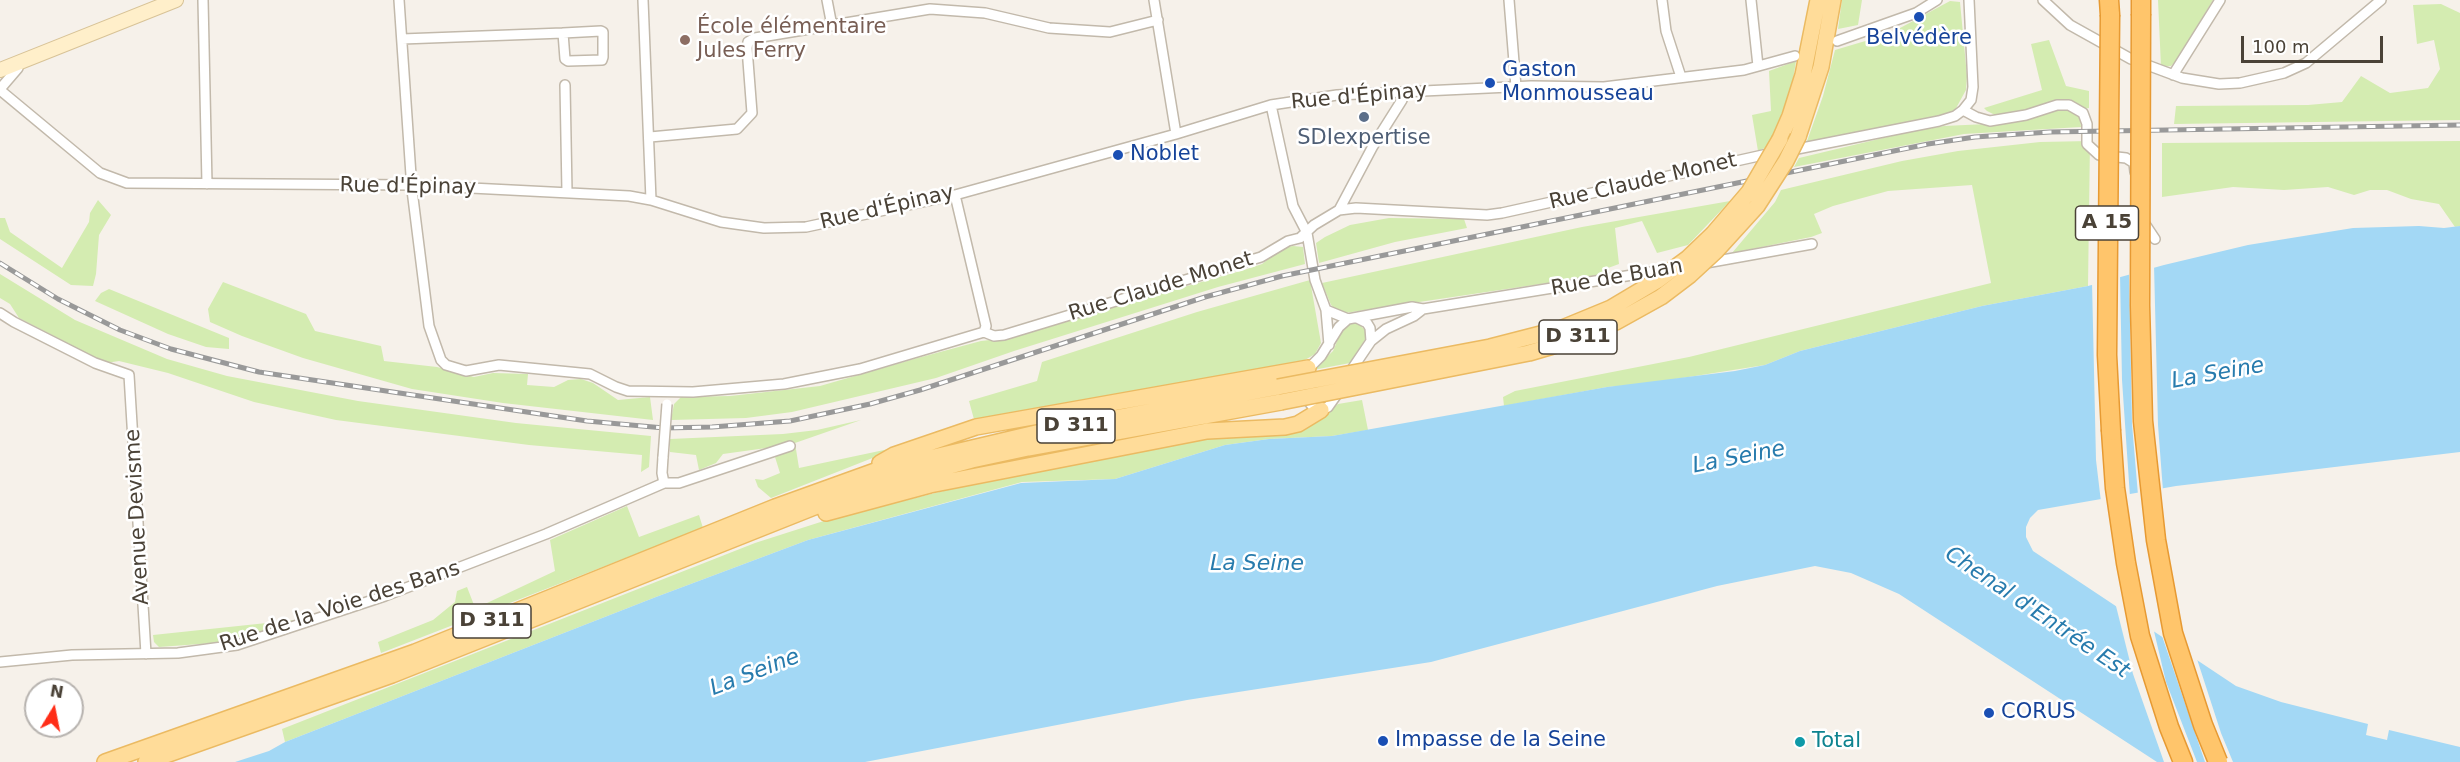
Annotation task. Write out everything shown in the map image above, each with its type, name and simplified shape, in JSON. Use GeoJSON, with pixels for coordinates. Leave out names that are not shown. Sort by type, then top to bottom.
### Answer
{"type":"FeatureCollection","features":[{"type":"Feature","properties":{"kind":"highway","name":"A 15"},"geometry":{"type":"LineString","coordinates":[[2109,7],[2107,355],[2115,488],[2140,636],[2169,727],[2183,762]]}},
{"type":"Feature","properties":{"kind":"highway","name":"A 15"},"geometry":{"type":"LineString","coordinates":[[2141,7],[2143,102],[2140,305],[2143,421],[2156,540],[2173,633],[2203,725],[2218,762]]}},
{"type":"Feature","properties":{"kind":"main road"},"geometry":{"type":"LineString","coordinates":[[0,70],[176,0]]}},
{"type":"Feature","properties":{"kind":"main road","name":"D 311"},"geometry":{"type":"LineString","coordinates":[[146,762],[392,675],[788,517],[864,489],[972,460],[1279,395],[1508,343],[1560,328],[1611,308],[1658,280],[1688,258],[1713,234],[1749,192],[1780,139],[1797,97],[1818,0]]}},
{"type":"Feature","properties":{"kind":"main road","name":"D 311"},"geometry":{"type":"LineString","coordinates":[[105,762],[382,664],[785,503],[875,471],[1036,434],[1528,353],[1563,343],[1616,322],[1661,297],[1690,275],[1716,251],[1757,206],[1786,161],[1798,137],[1821,67],[1833,0]]}},
{"type":"Feature","properties":{"kind":"main road"},"geometry":{"type":"LineString","coordinates":[[0,75],[43,54]]}},
{"type":"Feature","properties":{"kind":"main road"},"geometry":{"type":"LineString","coordinates":[[875,471],[881,460],[976,428],[1308,368]]}},
{"type":"Feature","properties":{"kind":"main road"},"geometry":{"type":"LineString","coordinates":[[788,517],[803,519],[930,485],[1207,431],[1285,427],[1298,424],[1321,410]]}},
{"type":"Feature","properties":{"kind":"street"},"geometry":{"type":"LineString","coordinates":[[203,0],[207,184]]}},
{"type":"Feature","properties":{"kind":"street","name":"Rue Claude Monet"},"geometry":{"type":"LineString","coordinates":[[399,0],[412,185],[429,326],[438,354],[446,365],[466,371],[499,364],[590,374],[621,389],[667,393],[767,386],[818,379],[984,333],[994,336],[1004,335],[1261,257],[1288,241],[1300,238],[1314,225],[1339,210],[1367,208],[1487,214],[1515,212],[1761,156],[1939,121],[1955,116],[1964,110]]}},
{"type":"Feature","properties":{"kind":"street"},"geometry":{"type":"LineString","coordinates":[[643,0],[651,200]]}},
{"type":"Feature","properties":{"kind":"street"},"geometry":{"type":"LineString","coordinates":[[827,0],[832,26]]}},
{"type":"Feature","properties":{"kind":"street"},"geometry":{"type":"LineString","coordinates":[[1154,0],[1176,134]]}},
{"type":"Feature","properties":{"kind":"street"},"geometry":{"type":"LineString","coordinates":[[1509,0],[1516,87]]}},
{"type":"Feature","properties":{"kind":"street"},"geometry":{"type":"LineString","coordinates":[[1662,0],[1666,31],[1681,77]]}},
{"type":"Feature","properties":{"kind":"street"},"geometry":{"type":"LineString","coordinates":[[1751,0],[1758,66]]}},
{"type":"Feature","properties":{"kind":"street"},"geometry":{"type":"LineString","coordinates":[[1837,42],[1907,17],[1937,0]]}},
{"type":"Feature","properties":{"kind":"street"},"geometry":{"type":"LineString","coordinates":[[1969,0],[1973,87],[1971,100],[1964,110],[1989,121],[2026,115],[2057,105],[2069,105],[2083,112],[2087,124],[2087,144],[2099,155],[2118,156],[2134,163],[2142,219],[2155,239]]}},
{"type":"Feature","properties":{"kind":"street"},"geometry":{"type":"LineString","coordinates":[[2043,0],[2070,25],[2131,59],[2173,75],[2219,84],[2240,83],[2284,73],[2306,63],[2381,0]]}},
{"type":"Feature","properties":{"kind":"street"},"geometry":{"type":"LineString","coordinates":[[2173,75],[2220,0]]}},
{"type":"Feature","properties":{"kind":"street"},"geometry":{"type":"LineString","coordinates":[[650,137],[737,129],[752,113],[748,42],[755,38],[930,9],[985,13],[1049,28],[1110,32],[1158,20]]}},
{"type":"Feature","properties":{"kind":"street"},"geometry":{"type":"LineString","coordinates":[[402,39],[563,33],[603,32],[602,60],[568,61],[565,58],[563,33]]}},
{"type":"Feature","properties":{"kind":"street","name":"Rue d'Épinay"},"geometry":{"type":"LineString","coordinates":[[0,89],[100,173],[128,183],[412,185],[629,196],[651,200],[721,222],[775,228],[806,227],[955,195],[1176,134],[1271,105],[1337,95],[1516,87],[1604,87],[1758,66],[1795,56]]}},
{"type":"Feature","properties":{"kind":"street"},"geometry":{"type":"LineString","coordinates":[[0,89],[18,68]]}},
{"type":"Feature","properties":{"kind":"street"},"geometry":{"type":"LineString","coordinates":[[565,85],[567,192]]}},
{"type":"Feature","properties":{"kind":"street"},"geometry":{"type":"LineString","coordinates":[[1339,210],[1373,146],[1402,100],[1402,92]]}},
{"type":"Feature","properties":{"kind":"street"},"geometry":{"type":"LineString","coordinates":[[1271,105],[1293,206],[1307,233],[1315,280],[1326,310],[1329,345]]}},
{"type":"Feature","properties":{"kind":"street"},"geometry":{"type":"LineString","coordinates":[[955,195],[986,326],[984,333]]}},
{"type":"Feature","properties":{"kind":"street","name":"Rue de Buan"},"geometry":{"type":"LineString","coordinates":[[1353,319],[1412,307],[1423,309],[1604,281],[1812,244]]}},
{"type":"Feature","properties":{"kind":"street","name":"Rue de Buan"},"geometry":{"type":"LineString","coordinates":[[1321,410],[1337,396],[1357,359],[1371,341],[1386,328],[1414,316],[1423,309]]}},
{"type":"Feature","properties":{"kind":"street"},"geometry":{"type":"LineString","coordinates":[[1326,310],[1367,323],[1370,328],[1371,341]]}},
{"type":"Feature","properties":{"kind":"street","name":"Avenue Devisme"},"geometry":{"type":"LineString","coordinates":[[0,313],[95,363],[126,372],[131,380],[146,654]]}},
{"type":"Feature","properties":{"kind":"street"},"geometry":{"type":"LineString","coordinates":[[1321,410],[1307,402],[1301,390],[1301,378],[1308,368],[1322,356],[1339,327],[1353,319]]}},
{"type":"Feature","properties":{"kind":"street"},"geometry":{"type":"LineString","coordinates":[[664,483],[662,473],[667,393]]}},
{"type":"Feature","properties":{"kind":"street","name":"Rue de la Voie des Bans"},"geometry":{"type":"LineString","coordinates":[[0,663],[72,655],[146,654],[215,649],[249,641],[396,592],[546,534],[664,483],[679,483],[790,446]]}},
{"type":"Feature","properties":{"kind":"green space"},"geometry":{"type":"Polygon","coordinates":[[[1842,0],[1862,0],[1858,25],[1838,29],[1842,0]]]}},
{"type":"Feature","properties":{"kind":"green space"},"geometry":{"type":"Polygon","coordinates":[[[2158,0],[2213,0],[2177,60],[2171,66],[2161,67],[2158,0]]]}},
{"type":"Feature","properties":{"kind":"green space"},"geometry":{"type":"Polygon","coordinates":[[[1950,1],[1960,2],[1967,76],[1966,90],[1955,110],[1942,116],[1806,144],[1823,96],[1835,50],[1889,34],[1950,1]]]}},
{"type":"Feature","properties":{"kind":"green space"},"geometry":{"type":"Polygon","coordinates":[[[2441,4],[2460,13],[2460,120],[2174,124],[2176,106],[2308,105],[2342,102],[2361,76],[2390,93],[2428,88],[2440,69],[2434,40],[2417,44],[2413,5],[2441,4]]]}},
{"type":"Feature","properties":{"kind":"green space"},"geometry":{"type":"Polygon","coordinates":[[[2049,40],[2066,86],[2089,91],[2089,108],[2083,109],[2070,99],[2011,114],[1995,115],[1987,111],[1984,108],[2042,90],[2031,44],[2049,40]]]}},
{"type":"Feature","properties":{"kind":"green space"},"geometry":{"type":"Polygon","coordinates":[[[1796,61],[1791,92],[1782,118],[1769,146],[1758,151],[1752,115],[1771,111],[1769,71],[1796,61]]]}},
{"type":"Feature","properties":{"kind":"green space"},"geometry":{"type":"Polygon","coordinates":[[[2054,109],[2066,109],[2080,117],[2081,127],[1964,134],[1794,167],[1799,158],[1904,133],[1944,126],[2008,123],[2054,109]]]}},
{"type":"Feature","properties":{"kind":"green space"},"geometry":{"type":"Polygon","coordinates":[[[2090,141],[2088,286],[1982,306],[1800,351],[1765,365],[1644,384],[1607,387],[1504,406],[1503,397],[1515,391],[1689,357],[1991,283],[1972,185],[1888,191],[1833,206],[1814,214],[1822,233],[1732,253],[1775,202],[1781,190],[1902,161],[1958,151],[2040,142],[2090,141]]]}},
{"type":"Feature","properties":{"kind":"green space"},"geometry":{"type":"Polygon","coordinates":[[[2460,141],[2460,226],[2455,227],[2439,204],[2411,199],[2387,190],[2370,190],[2354,195],[2328,187],[2284,190],[2233,187],[2162,197],[2162,143],[2460,141]]]}},
{"type":"Feature","properties":{"kind":"green space"},"geometry":{"type":"Polygon","coordinates":[[[98,200],[111,215],[99,235],[93,286],[71,285],[0,239],[0,218],[5,218],[10,232],[62,268],[89,222],[90,213],[98,200]]]}},
{"type":"Feature","properties":{"kind":"green space"},"geometry":{"type":"Polygon","coordinates":[[[1730,201],[1688,245],[1657,253],[1642,221],[1615,228],[1619,264],[1608,268],[1608,274],[1345,313],[1339,312],[1331,305],[1322,283],[1582,227],[1730,201]]]}},
{"type":"Feature","properties":{"kind":"green space"},"geometry":{"type":"Polygon","coordinates":[[[1389,218],[1464,219],[1467,228],[1395,242],[1319,263],[1316,243],[1325,237],[1350,225],[1389,218]]]}},
{"type":"Feature","properties":{"kind":"green space"},"geometry":{"type":"Polygon","coordinates":[[[1303,247],[1305,264],[1218,287],[936,378],[792,412],[746,418],[671,420],[674,404],[681,397],[730,396],[820,386],[981,341],[999,339],[1244,270],[1262,264],[1283,248],[1303,247]]]}},
{"type":"Feature","properties":{"kind":"green space"},"geometry":{"type":"Polygon","coordinates":[[[0,274],[75,320],[167,359],[227,376],[358,401],[516,423],[651,436],[649,467],[641,472],[642,455],[529,445],[336,420],[254,402],[168,373],[119,361],[106,363],[19,318],[10,304],[0,298],[0,274]]]}},
{"type":"Feature","properties":{"kind":"green space"},"geometry":{"type":"Polygon","coordinates":[[[1310,280],[1321,343],[1315,354],[1305,360],[975,423],[969,401],[1037,381],[1042,362],[1197,312],[1310,280]]]}},
{"type":"Feature","properties":{"kind":"green space"},"geometry":{"type":"Polygon","coordinates":[[[223,282],[306,314],[315,331],[381,346],[384,361],[437,367],[474,377],[493,373],[528,374],[527,385],[554,387],[568,380],[581,379],[593,383],[618,400],[650,397],[653,420],[503,403],[412,389],[303,358],[210,322],[208,309],[223,282]]]}},
{"type":"Feature","properties":{"kind":"green space"},"geometry":{"type":"Polygon","coordinates":[[[109,289],[229,338],[229,349],[206,347],[168,334],[95,301],[101,293],[109,289]]]}},
{"type":"Feature","properties":{"kind":"green space"},"geometry":{"type":"Polygon","coordinates":[[[1354,323],[1366,331],[1366,338],[1350,363],[1313,370],[1333,351],[1340,334],[1348,325],[1354,323]]]}},
{"type":"Feature","properties":{"kind":"green space"},"geometry":{"type":"Polygon","coordinates":[[[1362,400],[1368,430],[1332,436],[1269,439],[1225,445],[1115,479],[1022,482],[808,540],[285,742],[282,729],[755,543],[830,519],[988,480],[1224,435],[1308,428],[1338,404],[1362,400]]]}},
{"type":"Feature","properties":{"kind":"green space"},"geometry":{"type":"Polygon","coordinates":[[[861,420],[795,443],[799,468],[903,446],[771,498],[758,487],[755,479],[763,480],[780,473],[775,457],[780,452],[781,446],[723,454],[716,463],[699,470],[696,455],[670,452],[670,439],[783,434],[817,430],[861,420]]]}},
{"type":"Feature","properties":{"kind":"green space"},"geometry":{"type":"Polygon","coordinates":[[[627,506],[639,537],[699,515],[703,528],[381,653],[378,642],[433,620],[455,602],[457,591],[467,587],[474,605],[487,603],[555,571],[550,540],[627,506]]]}},
{"type":"Feature","properties":{"kind":"green space"},"geometry":{"type":"Polygon","coordinates":[[[295,620],[268,630],[214,643],[159,647],[154,642],[153,635],[295,620]]]}},
{"type":"Feature","properties":{"kind":"water","name":"La Seine"},"geometry":{"type":"Polygon","coordinates":[[[2419,226],[2444,228],[2460,226],[2460,452],[2176,486],[2038,510],[2030,518],[2026,527],[2026,537],[2033,551],[2236,686],[2281,702],[2368,724],[2366,735],[2387,740],[2389,730],[2460,747],[2460,762],[2157,762],[1899,594],[1851,573],[1815,566],[1717,586],[1431,662],[1187,700],[865,762],[235,762],[269,751],[285,742],[808,540],[1021,483],[1115,479],[1225,445],[1269,439],[1332,436],[1607,387],[1735,371],[1765,365],[1800,351],[1982,306],[2088,286],[2248,245],[2353,228],[2419,226]]]}},
{"type":"Feature","properties":{"kind":"pier"},"geometry":{"type":"Polygon","coordinates":[[[2154,265],[2158,425],[2163,491],[2138,495],[2132,424],[2129,271],[2154,265]]]}},
{"type":"Feature","properties":{"kind":"pier"},"geometry":{"type":"Polygon","coordinates":[[[2120,274],[2122,380],[2130,497],[2101,502],[2096,460],[2092,282],[2120,274]]]}},
{"type":"Feature","properties":{"kind":"pier"},"geometry":{"type":"Polygon","coordinates":[[[2115,602],[2153,627],[2166,682],[2197,762],[2164,762],[2133,674],[2115,602]]]}},
{"type":"Feature","properties":{"kind":"pier"},"geometry":{"type":"Polygon","coordinates":[[[2161,633],[2196,656],[2233,762],[2205,762],[2161,633]]]}},
{"type":"Feature","properties":{"kind":"railway"},"geometry":{"type":"LineString","coordinates":[[0,263],[58,299],[120,330],[171,349],[259,372],[587,421],[664,428],[712,427],[790,421],[870,404],[920,390],[1205,297],[1282,276],[1928,144],[1975,137],[2050,132],[2460,125]]}},
{"type":"Feature","properties":{"kind":"place","name":"Belvédère"},"geometry":{"type":"Point","coordinates":[1919,17]}},
{"type":"Feature","properties":{"kind":"place","name":"École élémentaire Jules Ferry"},"geometry":{"type":"Point","coordinates":[685,40]}},
{"type":"Feature","properties":{"kind":"place","name":"Gaston Monmousseau"},"geometry":{"type":"Point","coordinates":[1490,83]}},
{"type":"Feature","properties":{"kind":"place","name":"SDIexpertise"},"geometry":{"type":"Point","coordinates":[1364,117]}},
{"type":"Feature","properties":{"kind":"place","name":"Noblet"},"geometry":{"type":"Point","coordinates":[1118,155]}},
{"type":"Feature","properties":{"kind":"place","name":"CORUS"},"geometry":{"type":"Point","coordinates":[1989,713]}},
{"type":"Feature","properties":{"kind":"place","name":"Impasse de la Seine"},"geometry":{"type":"Point","coordinates":[1383,741]}},
{"type":"Feature","properties":{"kind":"place","name":"Total"},"geometry":{"type":"Point","coordinates":[1800,742]}},
{"type":"Feature","properties":{"kind":"water label","name":"Chenal d'Entrée Est"},"geometry":{"type":"Point","coordinates":[2037,613]}}]}
